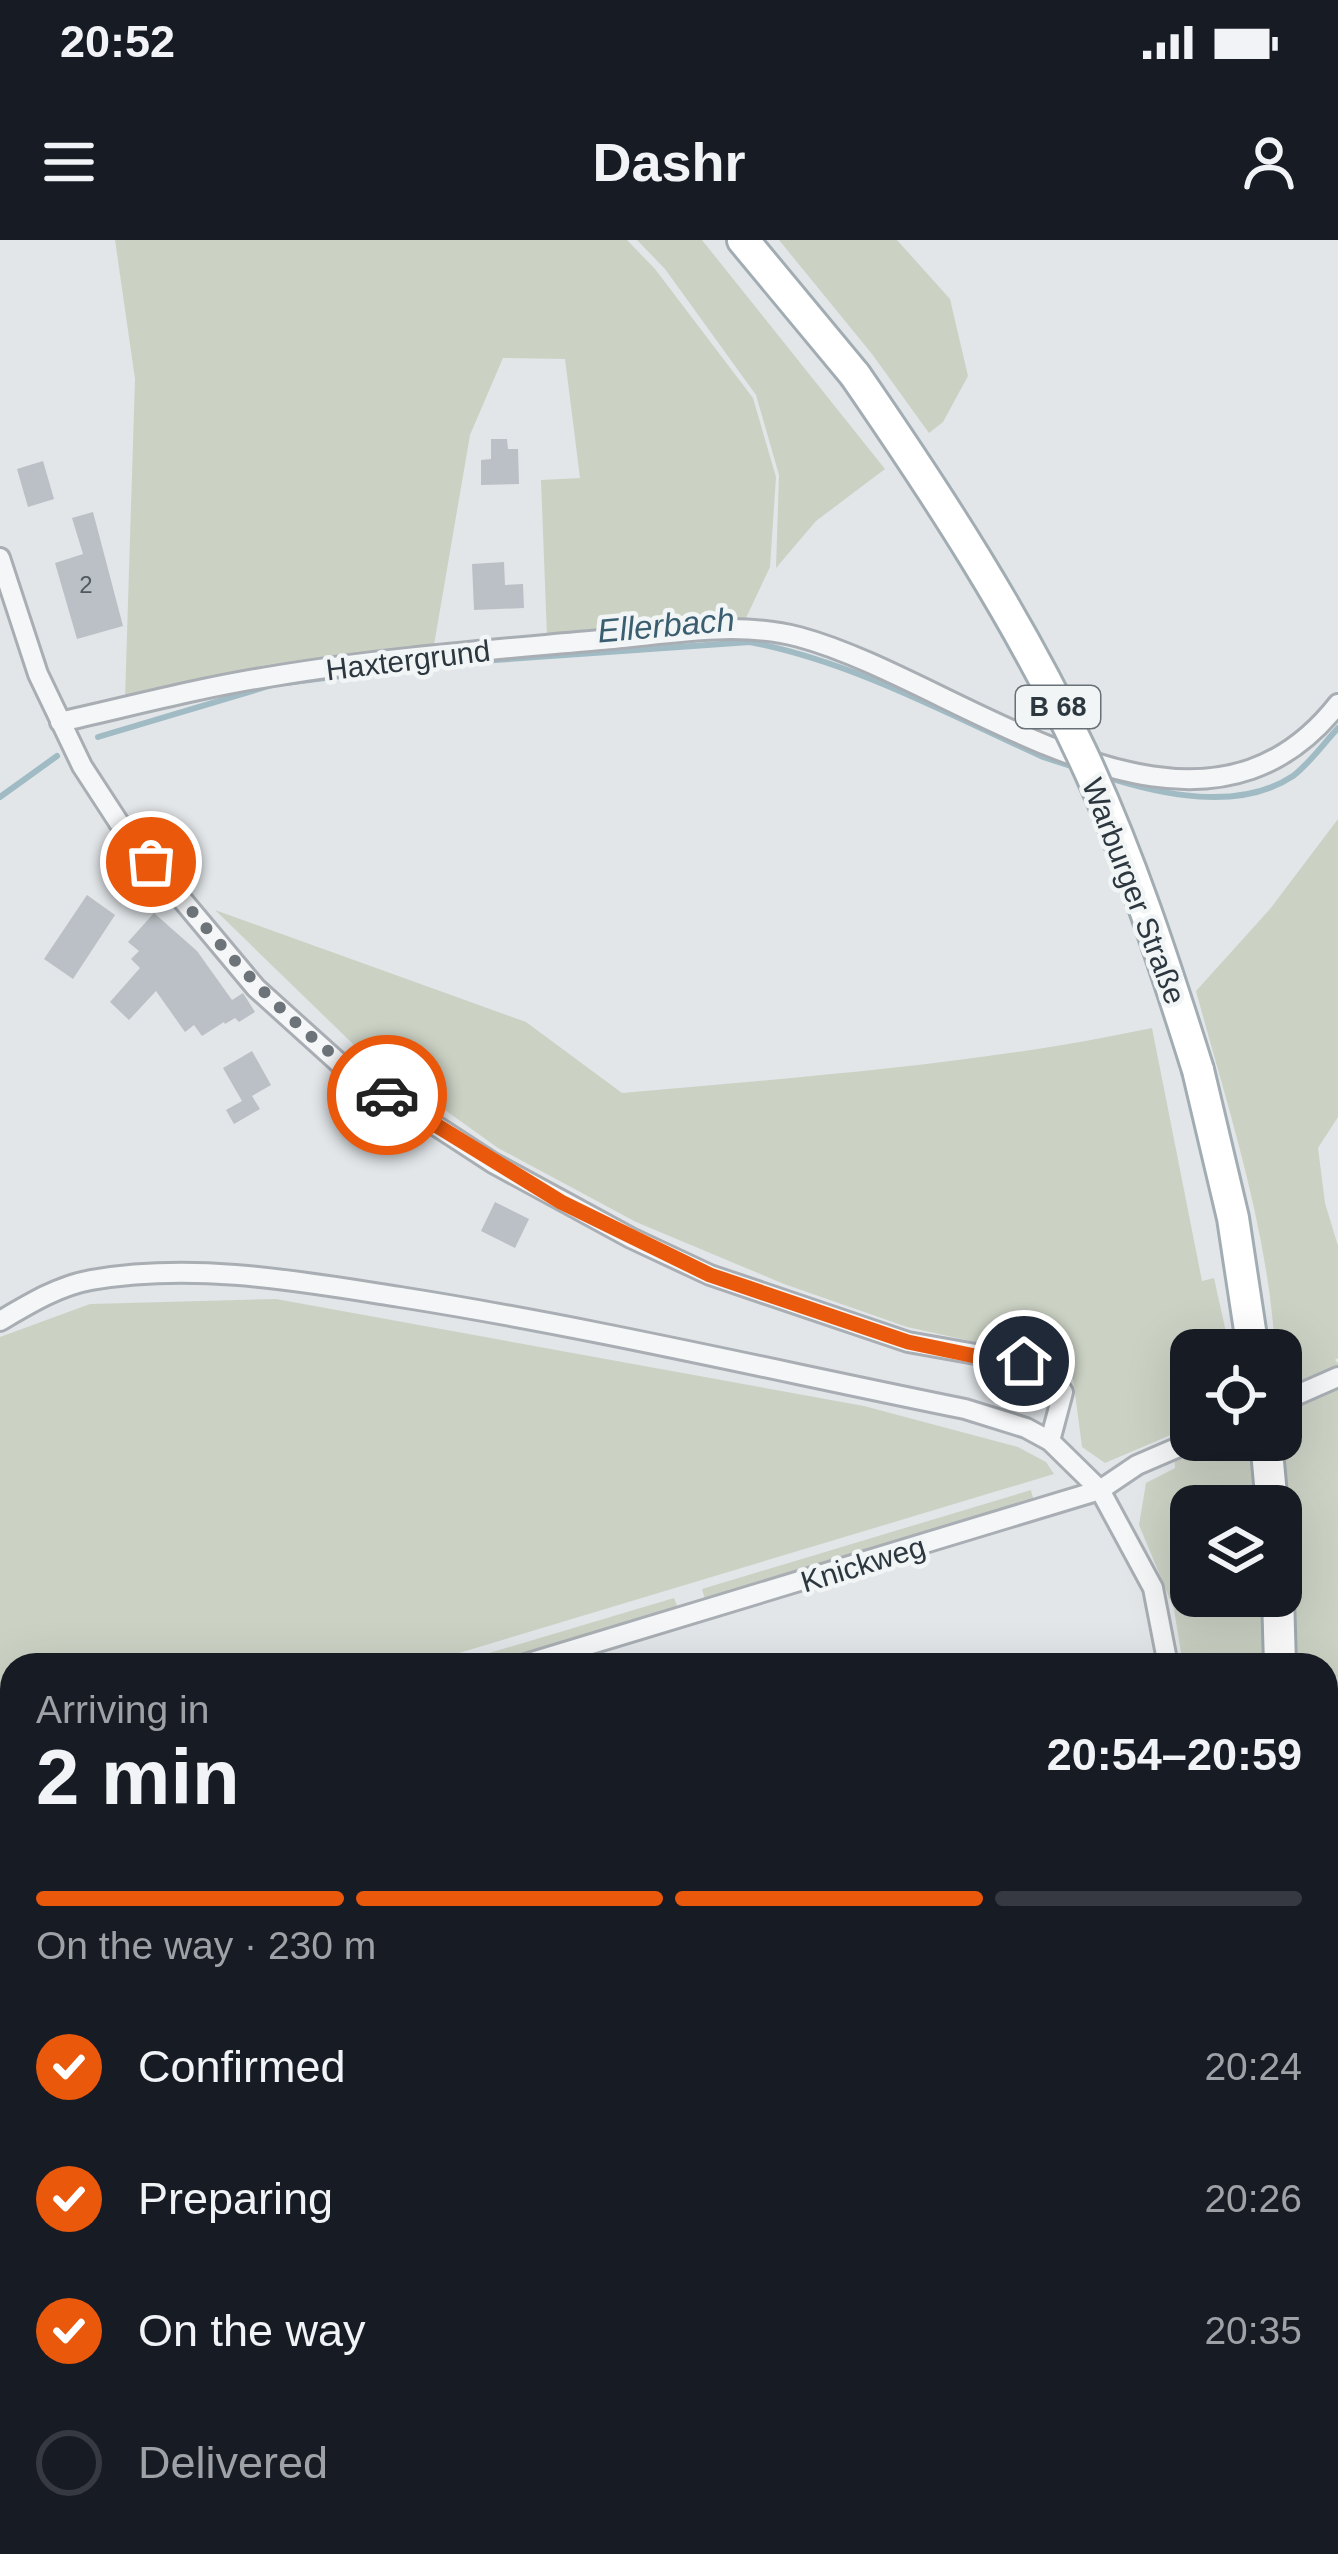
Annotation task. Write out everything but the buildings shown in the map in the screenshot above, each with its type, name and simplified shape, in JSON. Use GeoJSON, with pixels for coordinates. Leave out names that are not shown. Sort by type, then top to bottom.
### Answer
{"type":"FeatureCollection","features":[{"type":"Feature","properties":{"kind":"main road","name":"Warburger Straße"},"geometry":{"type":"LineString","coordinates":[[743,240],[854,375],[958,524],[1082,753],[1162,957],[1198,1070],[1233,1218],[1250,1329]]}},
{"type":"Feature","properties":{"kind":"main road"},"geometry":{"type":"LineString","coordinates":[[1279,1617],[1280,1653]]}},
{"type":"Feature","properties":{"kind":"street"},"geometry":{"type":"LineString","coordinates":[[0,558],[38,674],[82,766],[123,830],[256,988],[338,1062],[510,1172],[710,1275],[908,1342],[1043,1366],[1063,1392],[1050,1441]]}},
{"type":"Feature","properties":{"kind":"street","name":"Haxtergrund"},"geometry":{"type":"LineString","coordinates":[[60,722],[271,676],[437,654],[760,628],[850,654],[986,721],[1121,773],[1191,778],[1258,769],[1308,736],[1338,704]]}},
{"type":"Feature","properties":{"kind":"street"},"geometry":{"type":"LineString","coordinates":[[0,1321],[42,1296],[89,1281],[182,1272],[269,1277],[466,1308],[943,1404],[1027,1427],[1050,1441],[1100,1490],[1153,1588],[1166,1653]]}},
{"type":"Feature","properties":{"kind":"street"},"geometry":{"type":"LineString","coordinates":[[1302,1393],[1336,1378]]}},
{"type":"Feature","properties":{"kind":"street","name":"Knickweg"},"geometry":{"type":"LineString","coordinates":[[562,1653],[1100,1490],[1170,1451]]}},
{"type":"Feature","properties":{"kind":"shaded area"},"geometry":{"type":"Polygon","coordinates":[[[115,240],[627,240],[655,269],[753,398],[776,477],[770,567],[746,618],[547,636],[541,480],[580,478],[565,359],[503,358],[470,435],[434,645],[270,667],[125,698],[135,379],[115,240]]]}},
{"type":"Feature","properties":{"kind":"shaded area"},"geometry":{"type":"Polygon","coordinates":[[[637,240],[702,240],[885,469],[816,521],[776,568],[779,475],[756,395],[665,269],[637,240]]]}},
{"type":"Feature","properties":{"kind":"shaded area"},"geometry":{"type":"Polygon","coordinates":[[[779,240],[897,240],[950,299],[968,376],[943,422],[929,433],[779,240]]]}},
{"type":"Feature","properties":{"kind":"shaded area"},"geometry":{"type":"Polygon","coordinates":[[[1338,819],[1338,1117],[1318,1148],[1325,1203],[1338,1246],[1338,1653],[1290,1653],[1289,1617],[1302,1617],[1302,1485],[1283,1485],[1282,1461],[1302,1461],[1302,1329],[1273,1329],[1245,1169],[1196,991],[1270,909],[1338,819]]]}},
{"type":"Feature","properties":{"kind":"shaded area"},"geometry":{"type":"Polygon","coordinates":[[[215,910],[526,1022],[622,1093],[954,1061],[1152,1028],[1202,1281],[1214,1278],[1225,1329],[1170,1329],[1170,1435],[1105,1463],[1082,1447],[1073,1378],[1047,1358],[907,1327],[784,1284],[636,1222],[498,1148],[354,1045],[215,910]]]}},
{"type":"Feature","properties":{"kind":"shaded area"},"geometry":{"type":"Polygon","coordinates":[[[276,1299],[864,1406],[1018,1447],[1046,1462],[1054,1474],[459,1653],[0,1653],[0,1337],[90,1304],[276,1299]]]}},
{"type":"Feature","properties":{"kind":"shaded area"},"geometry":{"type":"Polygon","coordinates":[[[1175,1461],[1253,1461],[1256,1485],[1170,1485],[1170,1599],[1139,1525],[1146,1483],[1175,1468],[1175,1461]]]}},
{"type":"Feature","properties":{"kind":"shaded area"},"geometry":{"type":"Polygon","coordinates":[[[1031,1490],[1034,1502],[706,1603],[702,1589],[1031,1490]]]}},
{"type":"Feature","properties":{"kind":"shaded area"},"geometry":{"type":"Polygon","coordinates":[[[674,1598],[679,1611],[538,1653],[489,1653],[674,1598]]]}},
{"type":"Feature","properties":{"kind":"shaded area"},"geometry":{"type":"Polygon","coordinates":[[[1175,1617],[1266,1617],[1266,1653],[1181,1653],[1175,1617]]]}},
{"type":"Feature","properties":{"kind":"waterway","name":"Ellerbach"},"geometry":{"type":"LineString","coordinates":[[285,683],[437,664],[750,642],[863,676],[1074,767]]}},
{"type":"Feature","properties":{"kind":"waterway","name":"Ellerbach"},"geometry":{"type":"LineString","coordinates":[[98,737],[272,685]]}},
{"type":"Feature","properties":{"kind":"waterway","name":"Ellerbach"},"geometry":{"type":"LineString","coordinates":[[1103,776],[1174,794],[1249,794],[1293,776],[1338,728]]}},
{"type":"Feature","properties":{"kind":"waterway","name":"Ellerbach"},"geometry":{"type":"LineString","coordinates":[[0,797],[57,756]]}},
{"type":"Feature","properties":{"kind":"way so far"},"geometry":{"type":"LineString","coordinates":[[151,862],[256,988],[314,1043],[387,1095]]}},
{"type":"Feature","properties":{"kind":"route"},"geometry":{"type":"LineString","coordinates":[[387,1095],[561,1202],[710,1275],[908,1342],[1024,1361]]}}]}
